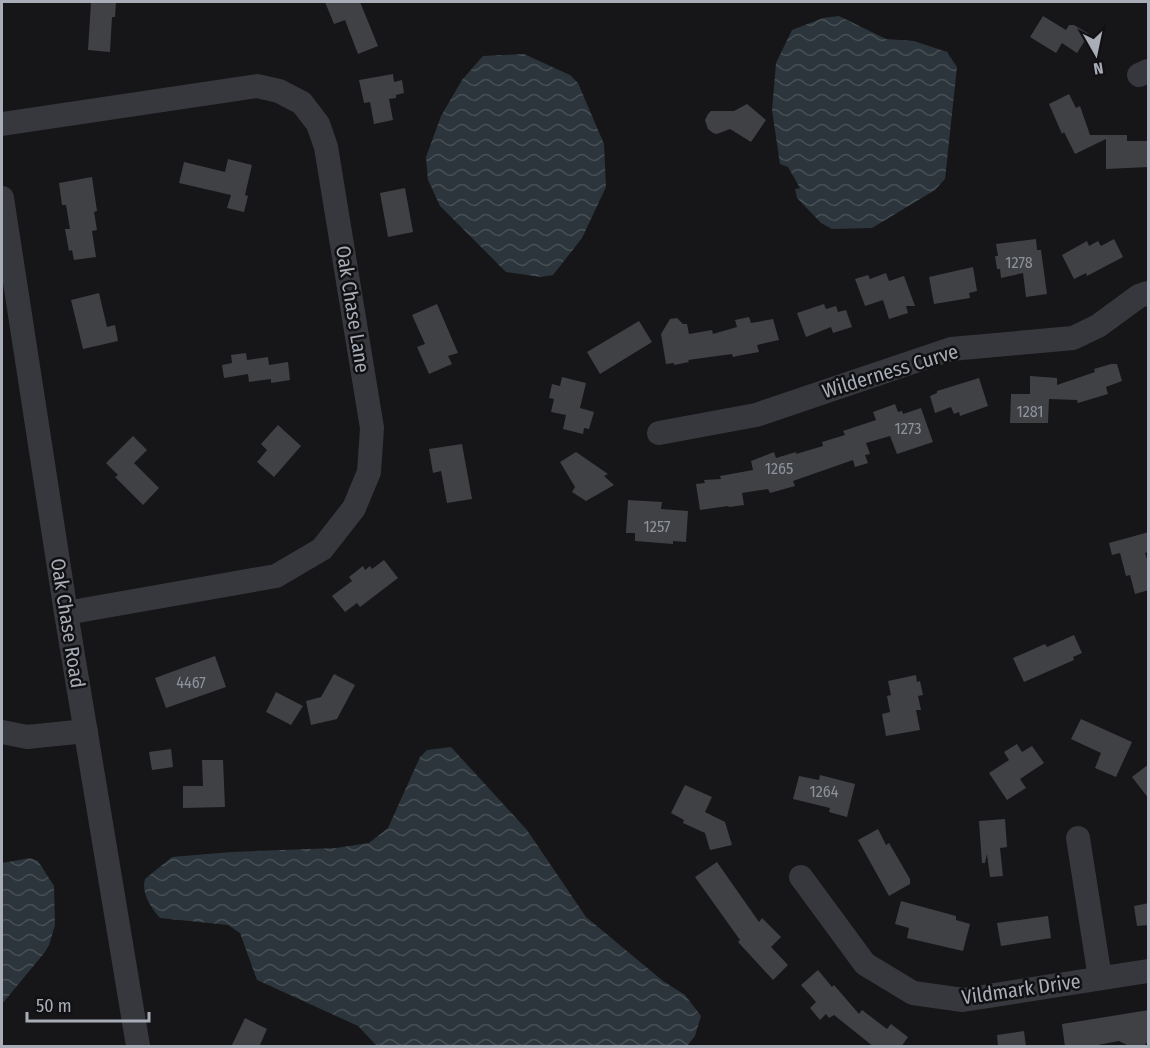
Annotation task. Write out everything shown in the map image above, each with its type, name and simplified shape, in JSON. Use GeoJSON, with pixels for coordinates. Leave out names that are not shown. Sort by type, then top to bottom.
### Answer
{"type":"FeatureCollection","features":[{"type":"Feature","properties":{"kind":"street","name":"Oak Chase Lane"},"geometry":{"type":"LineString","coordinates":[[2,124],[256,86],[279,91],[302,103],[318,124],[326,147],[372,428],[369,472],[354,508],[322,549],[276,576],[66,613]]}},
{"type":"Feature","properties":{"kind":"street","name":"Oak Chase Road"},"geometry":{"type":"LineString","coordinates":[[2,198],[66,613],[138,1047]]}},
{"type":"Feature","properties":{"kind":"street","name":"Wilderness Curve"},"geometry":{"type":"LineString","coordinates":[[659,433],[756,415],[951,349],[1073,338],[1098,327],[1138,296],[1149,293]]}},
{"type":"Feature","properties":{"kind":"street"},"geometry":{"type":"LineString","coordinates":[[2,732],[27,737],[86,731]]}},
{"type":"Feature","properties":{"kind":"street"},"geometry":{"type":"LineString","coordinates":[[1078,838],[1100,978]]}},
{"type":"Feature","properties":{"kind":"street","name":"Vildmark Drive"},"geometry":{"type":"LineString","coordinates":[[801,878],[865,964],[913,993],[963,1000],[1149,970]]}},
{"type":"Feature","properties":{"kind":"water"},"geometry":{"type":"Polygon","coordinates":[[[839,16],[886,39],[914,41],[947,52],[957,67],[945,179],[935,190],[872,228],[832,229],[821,223],[797,198],[795,189],[800,188],[788,167],[780,164],[772,110],[776,63],[792,30],[823,18],[839,16]]]}},
{"type":"Feature","properties":{"kind":"water"},"geometry":{"type":"Polygon","coordinates":[[[524,54],[570,75],[578,83],[604,144],[606,187],[582,238],[553,275],[541,277],[506,272],[440,206],[428,180],[426,157],[441,116],[462,80],[483,56],[524,54]]]}},
{"type":"Feature","properties":{"kind":"water"},"geometry":{"type":"Polygon","coordinates":[[[451,747],[527,830],[586,917],[663,981],[685,995],[701,1016],[695,1036],[687,1046],[377,1046],[358,1026],[257,980],[240,933],[228,925],[160,918],[153,910],[144,890],[145,879],[172,857],[336,848],[369,843],[388,828],[420,757],[427,750],[451,747]]]}},
{"type":"Feature","properties":{"kind":"water"},"geometry":{"type":"Polygon","coordinates":[[[30,858],[38,861],[54,886],[55,925],[45,952],[2,1004],[2,863],[30,858]]]}},
{"type":"Feature","properties":{"kind":"building"},"geometry":{"type":"Polygon","coordinates":[[[91,2],[116,2],[115,17],[112,17],[110,52],[88,50],[91,2]]]}},
{"type":"Feature","properties":{"kind":"building"},"geometry":{"type":"Polygon","coordinates":[[[325,2],[360,2],[378,46],[358,54],[345,20],[334,24],[325,2]]]}},
{"type":"Feature","properties":{"kind":"building"},"geometry":{"type":"Polygon","coordinates":[[[1043,16],[1066,30],[1069,25],[1074,25],[1089,34],[1077,53],[1062,43],[1056,53],[1030,37],[1043,16]]]}},
{"type":"Feature","properties":{"kind":"building"},"geometry":{"type":"Polygon","coordinates":[[[393,74],[394,82],[402,80],[404,93],[389,99],[393,120],[374,124],[370,102],[364,103],[359,80],[393,74]]]}},
{"type":"Feature","properties":{"kind":"building"},"geometry":{"type":"Polygon","coordinates":[[[1069,94],[1076,108],[1080,106],[1090,135],[1127,135],[1127,141],[1149,141],[1149,167],[1106,169],[1106,139],[1075,154],[1064,132],[1062,134],[1049,104],[1069,94]]]}},
{"type":"Feature","properties":{"kind":"building"},"geometry":{"type":"Polygon","coordinates":[[[747,104],[766,120],[751,142],[730,129],[717,134],[708,129],[705,120],[711,111],[734,111],[747,104]]]}},
{"type":"Feature","properties":{"kind":"building"},"geometry":{"type":"Polygon","coordinates":[[[228,159],[252,165],[245,195],[248,196],[244,212],[227,208],[231,195],[179,183],[184,162],[225,172],[228,159]]]}},
{"type":"Feature","properties":{"kind":"building"},"geometry":{"type":"Polygon","coordinates":[[[92,177],[97,211],[94,212],[97,230],[92,231],[96,257],[74,260],[72,250],[69,251],[65,229],[70,229],[66,205],[62,205],[59,183],[92,177]]]}},
{"type":"Feature","properties":{"kind":"building"},"geometry":{"type":"Polygon","coordinates":[[[405,188],[413,232],[388,237],[380,193],[405,188]]]}},
{"type":"Feature","properties":{"kind":"building"},"geometry":{"type":"Polygon","coordinates":[[[1036,239],[1037,250],[1041,250],[1047,294],[1026,297],[1023,273],[1001,278],[995,256],[998,256],[996,244],[1036,239]]]}},
{"type":"Feature","properties":{"kind":"building"},"geometry":{"type":"Polygon","coordinates":[[[1114,239],[1123,257],[1087,276],[1086,273],[1074,279],[1062,255],[1087,241],[1089,246],[1098,241],[1101,246],[1114,239]]]}},
{"type":"Feature","properties":{"kind":"building"},"geometry":{"type":"Polygon","coordinates":[[[973,267],[977,291],[969,293],[970,298],[934,304],[929,277],[973,267]]]}},
{"type":"Feature","properties":{"kind":"building"},"geometry":{"type":"Polygon","coordinates":[[[886,273],[889,281],[904,276],[915,306],[906,306],[908,313],[889,319],[883,300],[865,306],[855,279],[868,275],[870,279],[886,273]]]}},
{"type":"Feature","properties":{"kind":"building"},"geometry":{"type":"Polygon","coordinates":[[[99,293],[107,327],[115,325],[118,341],[83,349],[71,300],[99,293]]]}},
{"type":"Feature","properties":{"kind":"building"},"geometry":{"type":"Polygon","coordinates":[[[437,304],[458,353],[448,356],[452,364],[429,374],[417,347],[425,344],[412,315],[437,304]]]}},
{"type":"Feature","properties":{"kind":"building"},"geometry":{"type":"Polygon","coordinates":[[[824,304],[826,309],[836,306],[838,312],[846,310],[852,327],[833,333],[831,327],[806,337],[797,313],[824,304]]]}},
{"type":"Feature","properties":{"kind":"building"},"geometry":{"type":"Polygon","coordinates":[[[749,317],[751,323],[773,319],[779,340],[757,345],[759,352],[733,357],[732,354],[688,360],[689,362],[674,365],[674,363],[666,364],[661,334],[670,319],[677,318],[683,324],[687,324],[689,334],[712,330],[713,334],[737,327],[735,320],[749,317]]]}},
{"type":"Feature","properties":{"kind":"building"},"geometry":{"type":"Polygon","coordinates":[[[639,321],[652,342],[600,374],[587,352],[639,321]]]}},
{"type":"Feature","properties":{"kind":"building"},"geometry":{"type":"Polygon","coordinates":[[[246,353],[247,360],[268,357],[269,365],[288,362],[290,380],[271,383],[271,379],[249,382],[248,374],[224,378],[222,365],[232,363],[231,355],[246,353]]]}},
{"type":"Feature","properties":{"kind":"building"},"geometry":{"type":"Polygon","coordinates":[[[1111,364],[1117,364],[1122,381],[1106,387],[1108,394],[1078,403],[1077,400],[1049,399],[1048,423],[1010,423],[1011,394],[1030,394],[1030,376],[1057,378],[1057,385],[1111,364]]]}},
{"type":"Feature","properties":{"kind":"building"},"geometry":{"type":"Polygon","coordinates":[[[562,377],[586,383],[580,408],[594,412],[589,429],[584,428],[583,434],[563,429],[566,415],[551,412],[554,399],[549,398],[552,384],[560,386],[562,377]]]}},
{"type":"Feature","properties":{"kind":"building"},"geometry":{"type":"Polygon","coordinates":[[[979,378],[988,406],[960,416],[959,412],[954,414],[951,407],[935,413],[930,396],[937,391],[979,378]]]}},
{"type":"Feature","properties":{"kind":"building"},"geometry":{"type":"Polygon","coordinates":[[[895,404],[898,412],[902,411],[903,414],[921,408],[933,442],[897,454],[890,436],[866,443],[870,454],[865,455],[868,463],[855,467],[853,460],[793,481],[795,486],[770,493],[768,489],[742,493],[744,505],[700,510],[696,484],[705,483],[704,480],[721,479],[720,476],[753,470],[751,461],[774,452],[776,458],[823,446],[822,442],[845,435],[843,431],[876,420],[873,412],[895,404]]]}},
{"type":"Feature","properties":{"kind":"building"},"geometry":{"type":"Polygon","coordinates":[[[278,425],[301,446],[274,477],[257,462],[267,450],[261,444],[278,425]]]}},
{"type":"Feature","properties":{"kind":"building"},"geometry":{"type":"Polygon","coordinates":[[[133,436],[147,450],[134,463],[159,488],[143,505],[115,477],[118,475],[106,463],[133,436]]]}},
{"type":"Feature","properties":{"kind":"building"},"geometry":{"type":"Polygon","coordinates":[[[462,444],[472,499],[447,503],[441,471],[433,473],[429,449],[462,444]]]}},
{"type":"Feature","properties":{"kind":"building"},"geometry":{"type":"Polygon","coordinates":[[[576,452],[608,474],[604,476],[614,485],[586,501],[572,492],[575,487],[560,462],[576,452]]]}},
{"type":"Feature","properties":{"kind":"building"},"geometry":{"type":"Polygon","coordinates":[[[628,500],[662,502],[661,509],[688,511],[686,542],[673,541],[673,544],[635,541],[635,533],[626,533],[628,500]]]}},
{"type":"Feature","properties":{"kind":"building"},"geometry":{"type":"Polygon","coordinates":[[[1149,532],[1149,552],[1145,553],[1149,566],[1149,590],[1135,594],[1130,575],[1126,576],[1120,553],[1112,555],[1109,543],[1149,532]]]}},
{"type":"Feature","properties":{"kind":"building"},"geometry":{"type":"Polygon","coordinates":[[[384,560],[398,578],[360,607],[357,603],[345,612],[332,596],[352,581],[349,577],[363,566],[365,570],[370,566],[372,569],[384,560]]]}},
{"type":"Feature","properties":{"kind":"building"},"geometry":{"type":"Polygon","coordinates":[[[1074,635],[1082,653],[1073,657],[1074,660],[1024,682],[1013,658],[1045,644],[1047,647],[1074,635]]]}},
{"type":"Feature","properties":{"kind":"building"},"geometry":{"type":"Polygon","coordinates":[[[215,656],[226,687],[166,708],[155,678],[215,656]]]}},
{"type":"Feature","properties":{"kind":"building"},"geometry":{"type":"Polygon","coordinates":[[[334,674],[355,685],[337,719],[311,725],[306,701],[321,697],[334,674]]]}},
{"type":"Feature","properties":{"kind":"building"},"geometry":{"type":"Polygon","coordinates":[[[916,675],[923,695],[918,696],[921,710],[916,710],[920,730],[886,736],[882,714],[890,712],[887,696],[891,695],[888,681],[916,675]]]}},
{"type":"Feature","properties":{"kind":"building"},"geometry":{"type":"Polygon","coordinates":[[[276,692],[303,706],[291,725],[266,712],[276,692]]]}},
{"type":"Feature","properties":{"kind":"building"},"geometry":{"type":"Polygon","coordinates":[[[1081,719],[1132,742],[1116,777],[1095,768],[1101,753],[1071,739],[1081,719]]]}},
{"type":"Feature","properties":{"kind":"building"},"geometry":{"type":"Polygon","coordinates":[[[1017,744],[1022,752],[1032,746],[1044,763],[1020,779],[1026,788],[1007,800],[989,773],[1009,760],[1004,752],[1017,744]]]}},
{"type":"Feature","properties":{"kind":"building"},"geometry":{"type":"Polygon","coordinates":[[[171,749],[173,767],[152,770],[149,752],[171,749]]]}},
{"type":"Feature","properties":{"kind":"building"},"geometry":{"type":"Polygon","coordinates":[[[202,760],[223,760],[225,807],[183,808],[183,786],[203,786],[202,760]]]}},
{"type":"Feature","properties":{"kind":"building"},"geometry":{"type":"Polygon","coordinates":[[[1149,764],[1149,799],[1132,777],[1149,764]]]}},
{"type":"Feature","properties":{"kind":"building"},"geometry":{"type":"Polygon","coordinates":[[[820,775],[855,784],[847,817],[829,812],[830,808],[793,799],[799,776],[819,780],[820,775]]]}},
{"type":"Feature","properties":{"kind":"building"},"geometry":{"type":"Polygon","coordinates":[[[685,785],[712,797],[705,812],[725,822],[732,845],[710,850],[705,833],[683,823],[684,820],[671,813],[685,785]]]}},
{"type":"Feature","properties":{"kind":"building"},"geometry":{"type":"Polygon","coordinates":[[[1005,819],[1007,847],[1000,848],[1003,876],[990,877],[987,854],[985,863],[982,863],[979,821],[1005,819]]]}},
{"type":"Feature","properties":{"kind":"building"},"geometry":{"type":"Polygon","coordinates":[[[878,829],[886,845],[889,843],[910,879],[910,884],[889,896],[858,840],[878,829]]]}},
{"type":"Feature","properties":{"kind":"building"},"geometry":{"type":"Polygon","coordinates":[[[717,862],[759,922],[762,918],[781,937],[771,947],[788,965],[773,980],[738,942],[740,940],[695,877],[717,862]]]}},
{"type":"Feature","properties":{"kind":"building"},"geometry":{"type":"Polygon","coordinates":[[[901,901],[956,916],[956,920],[970,924],[963,951],[907,938],[909,928],[895,924],[901,901]]]}},
{"type":"Feature","properties":{"kind":"building"},"geometry":{"type":"Polygon","coordinates":[[[1149,903],[1149,925],[1137,926],[1134,906],[1149,903]]]}},
{"type":"Feature","properties":{"kind":"building"},"geometry":{"type":"Polygon","coordinates":[[[1048,916],[1051,938],[1001,946],[997,923],[1048,916]]]}},
{"type":"Feature","properties":{"kind":"building"},"geometry":{"type":"Polygon","coordinates":[[[818,970],[859,1014],[862,1010],[887,1029],[891,1024],[908,1037],[901,1047],[874,1047],[834,1015],[829,1018],[826,1014],[820,1020],[810,1008],[816,1002],[801,985],[818,970]]]}},
{"type":"Feature","properties":{"kind":"building"},"geometry":{"type":"Polygon","coordinates":[[[1149,1010],[1149,1040],[1143,1047],[1131,1047],[1119,1041],[1087,1047],[1065,1047],[1062,1024],[1149,1010]]]}},
{"type":"Feature","properties":{"kind":"building"},"geometry":{"type":"Polygon","coordinates":[[[245,1018],[267,1029],[259,1047],[231,1047],[245,1018]]]}},
{"type":"Feature","properties":{"kind":"building"},"geometry":{"type":"Polygon","coordinates":[[[1024,1031],[1026,1047],[998,1047],[997,1035],[1024,1031]]]}}]}
